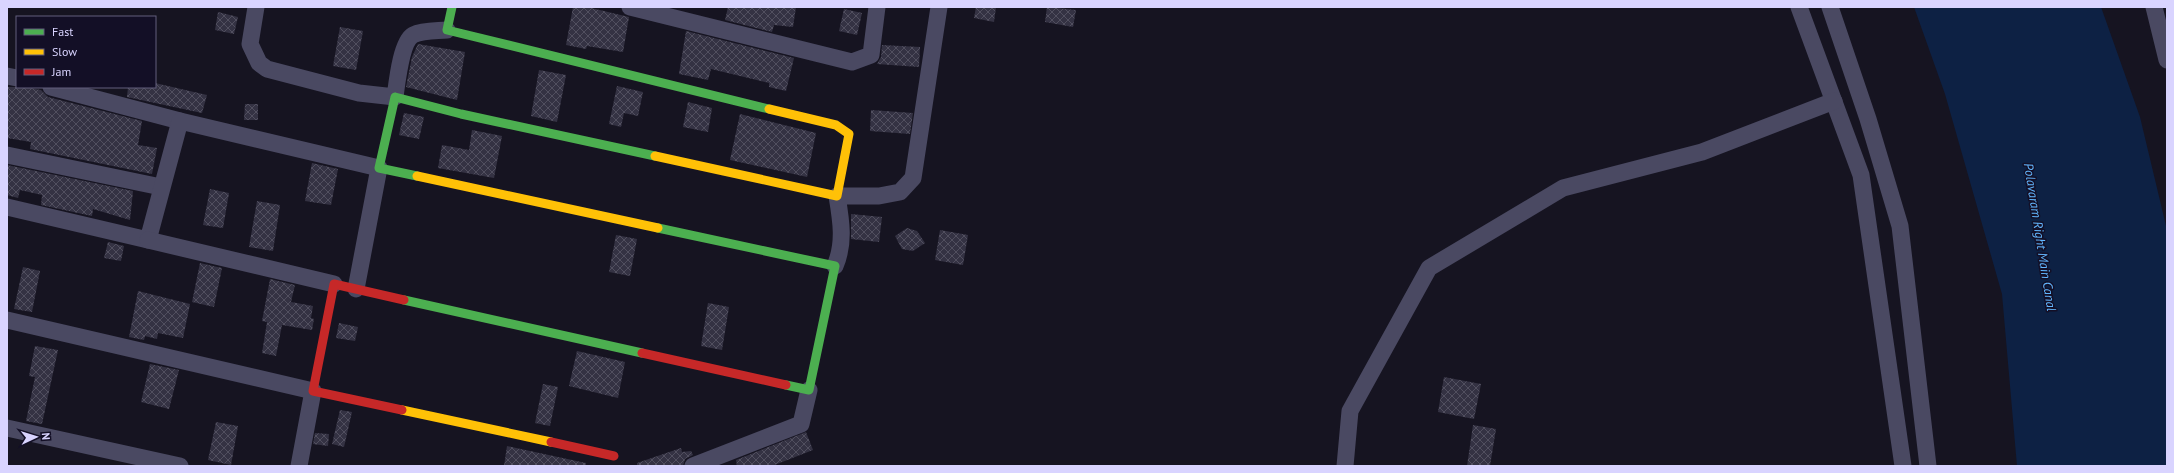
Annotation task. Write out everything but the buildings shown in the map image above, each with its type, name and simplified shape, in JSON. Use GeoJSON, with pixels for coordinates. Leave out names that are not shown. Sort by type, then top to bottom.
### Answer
{"type":"FeatureCollection","features":[{"type":"Feature","properties":{"kind":"street"},"geometry":{"type":"LineString","coordinates":[[256,7],[250,44],[259,63],[267,69],[360,93],[395,97],[469,116],[837,196],[879,196],[900,192],[913,178],[939,7]]}},
{"type":"Feature","properties":{"kind":"street"},"geometry":{"type":"LineString","coordinates":[[447,30],[452,7]]}},
{"type":"Feature","properties":{"kind":"street"},"geometry":{"type":"LineString","coordinates":[[630,7],[654,10],[852,62],[871,55],[877,7]]}},
{"type":"Feature","properties":{"kind":"street"},"geometry":{"type":"LineString","coordinates":[[1800,7],[1861,176],[1903,466]]}},
{"type":"Feature","properties":{"kind":"street"},"geometry":{"type":"LineString","coordinates":[[1830,7],[1868,119],[1900,226],[1928,466]]}},
{"type":"Feature","properties":{"kind":"street"},"geometry":{"type":"LineString","coordinates":[[2154,7],[2167,60]]}},
{"type":"Feature","properties":{"kind":"street"},"geometry":{"type":"LineString","coordinates":[[356,289],[379,168],[405,46],[412,36],[424,31],[447,30],[836,124],[849,134],[837,196],[841,232],[840,254],[835,266],[801,424],[692,466]]}},
{"type":"Feature","properties":{"kind":"street"},"geometry":{"type":"LineString","coordinates":[[55,88],[180,121],[379,168],[835,266]]}},
{"type":"Feature","properties":{"kind":"street"},"geometry":{"type":"LineString","coordinates":[[1345,466],[1350,411],[1429,268],[1563,188],[1702,152],[1834,101]]}},
{"type":"Feature","properties":{"kind":"street"},"geometry":{"type":"LineString","coordinates":[[148,240],[161,187],[180,121]]}},
{"type":"Feature","properties":{"kind":"street"},"geometry":{"type":"LineString","coordinates":[[7,155],[161,187]]}},
{"type":"Feature","properties":{"kind":"street"},"geometry":{"type":"LineString","coordinates":[[7,207],[334,284],[809,390]]}},
{"type":"Feature","properties":{"kind":"street"},"geometry":{"type":"LineString","coordinates":[[299,466],[334,284]]}},
{"type":"Feature","properties":{"kind":"street"},"geometry":{"type":"LineString","coordinates":[[7,320],[313,391],[614,456]]}},
{"type":"Feature","properties":{"kind":"street"},"geometry":{"type":"LineString","coordinates":[[7,428],[180,466]]}},
{"type":"Feature","properties":{"kind":"water","name":"Polavaram Right Main Canal"},"geometry":{"type":"Polygon","coordinates":[[[1914,7],[2101,7],[2140,117],[2167,230],[2167,466],[2017,466],[2002,294],[1945,94],[1914,7]]]}},
{"type":"Feature","properties":{"kind":"traffic: fast"},"geometry":{"type":"LineString","coordinates":[[452,7],[447,30],[769,109]]}},
{"type":"Feature","properties":{"kind":"traffic: fast"},"geometry":{"type":"LineString","coordinates":[[417,176],[379,168],[395,97],[461,114],[655,156]]}},
{"type":"Feature","properties":{"kind":"traffic: fast"},"geometry":{"type":"LineString","coordinates":[[658,228],[835,266],[809,390],[786,385]]}},
{"type":"Feature","properties":{"kind":"traffic: fast"},"geometry":{"type":"LineString","coordinates":[[404,300],[642,353]]}},
{"type":"Feature","properties":{"kind":"traffic: slow"},"geometry":{"type":"LineString","coordinates":[[655,156],[837,196],[849,134],[836,125],[769,109]]}},
{"type":"Feature","properties":{"kind":"traffic: slow"},"geometry":{"type":"LineString","coordinates":[[417,176],[658,228]]}},
{"type":"Feature","properties":{"kind":"traffic: slow"},"geometry":{"type":"LineString","coordinates":[[402,410],[551,442]]}},
{"type":"Feature","properties":{"kind":"traffic: jam"},"geometry":{"type":"LineString","coordinates":[[402,410],[313,391],[334,284],[404,300]]}},
{"type":"Feature","properties":{"kind":"traffic: jam"},"geometry":{"type":"LineString","coordinates":[[642,353],[786,385]]}},
{"type":"Feature","properties":{"kind":"traffic: jam"},"geometry":{"type":"LineString","coordinates":[[551,442],[614,456]]}}]}
